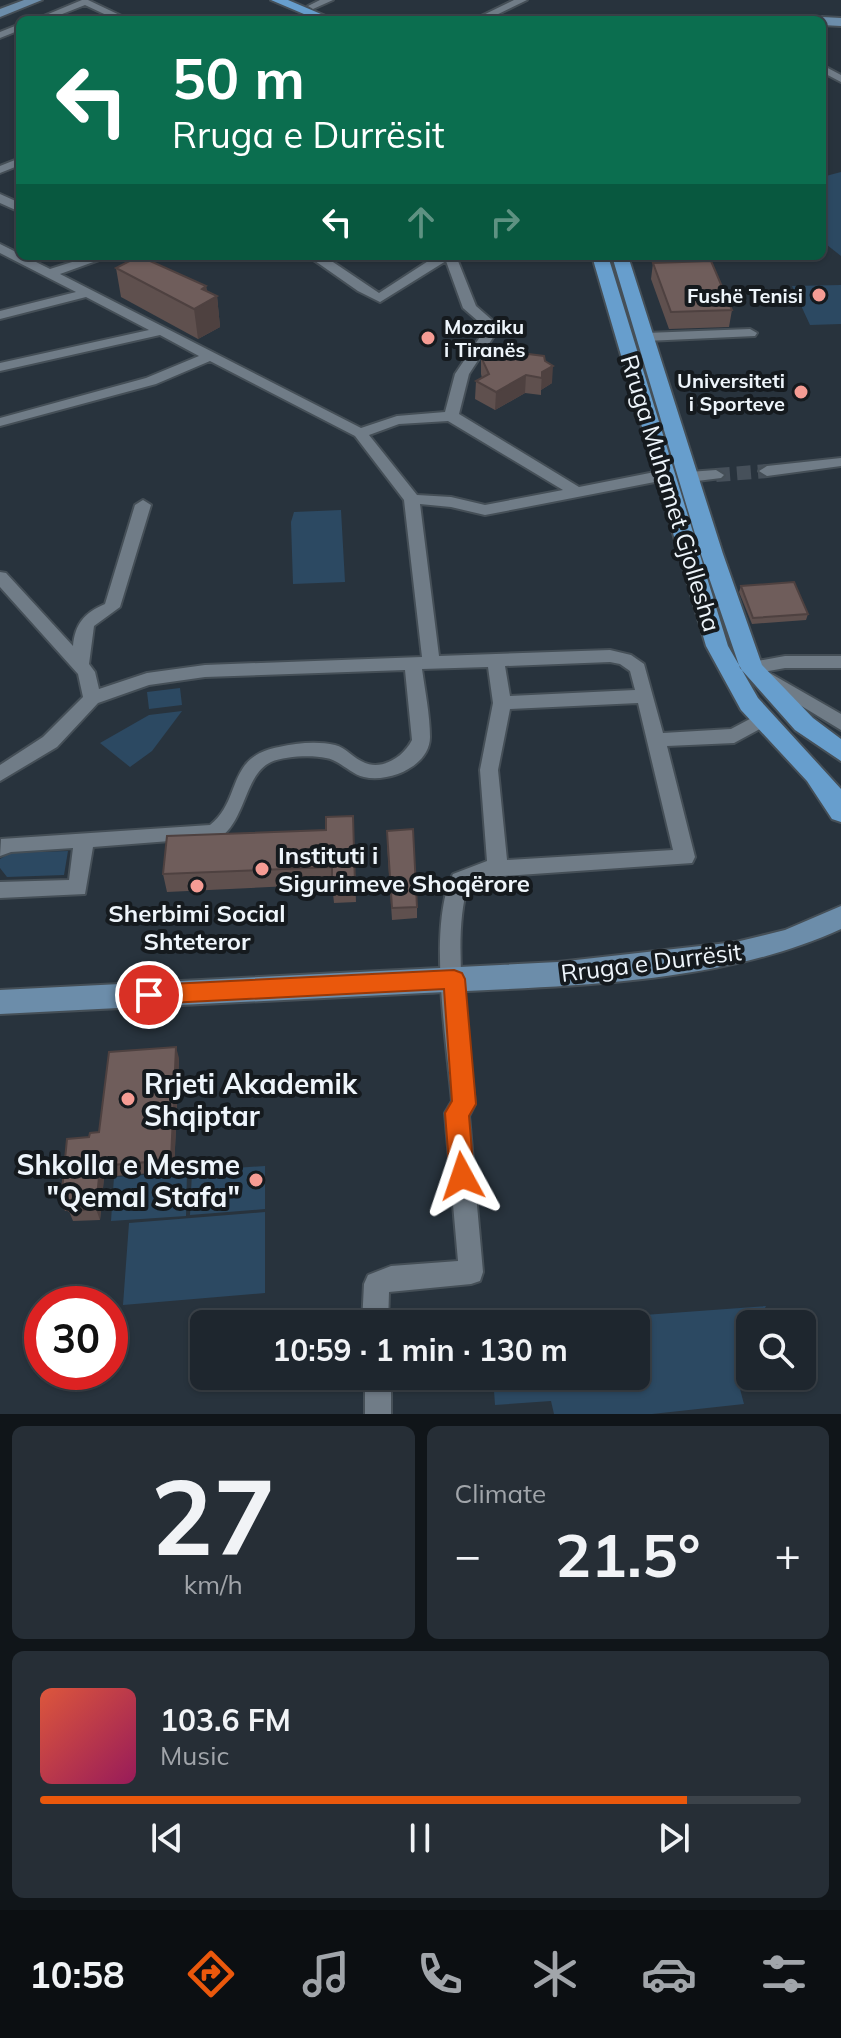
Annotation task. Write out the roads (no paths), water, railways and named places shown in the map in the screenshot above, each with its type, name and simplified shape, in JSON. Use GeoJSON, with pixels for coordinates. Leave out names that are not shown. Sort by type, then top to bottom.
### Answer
{"type":"FeatureCollection","features":[{"type":"Feature","properties":{"kind":"main road"},"geometry":{"type":"LineString","coordinates":[[0,4],[12,0]]}},
{"type":"Feature","properties":{"kind":"main road"},"geometry":{"type":"LineString","coordinates":[[277,0],[327,16]]}},
{"type":"Feature","properties":{"kind":"main road"},"geometry":{"type":"LineString","coordinates":[[299,0],[330,16]]}},
{"type":"Feature","properties":{"kind":"main road"},"geometry":{"type":"LineString","coordinates":[[0,13],[34,1]]}},
{"type":"Feature","properties":{"kind":"main road","name":"Rruga Muhamet Gjollesha"},"geometry":{"type":"LineString","coordinates":[[601,260],[677,476],[752,668],[804,724],[841,752]]}},
{"type":"Feature","properties":{"kind":"main road","name":"Rruga Muhamet Gjollesha"},"geometry":{"type":"LineString","coordinates":[[621,260],[646,337],[717,646],[738,689],[763,719],[812,767],[841,812]]}},
{"type":"Feature","properties":{"kind":"main road","name":"Rruga e Durrësit"},"geometry":{"type":"LineString","coordinates":[[0,1002],[558,974],[736,954],[790,940],[841,917]]}},
{"type":"Feature","properties":{"kind":"street"},"geometry":{"type":"LineString","coordinates":[[313,6],[328,0]]}},
{"type":"Feature","properties":{"kind":"street"},"geometry":{"type":"LineString","coordinates":[[487,16],[522,0]]}},
{"type":"Feature","properties":{"kind":"street"},"geometry":{"type":"LineString","coordinates":[[34,1],[60,12]]}},
{"type":"Feature","properties":{"kind":"street"},"geometry":{"type":"LineString","coordinates":[[50,16],[85,2],[116,16]]}},
{"type":"Feature","properties":{"kind":"street"},"geometry":{"type":"LineString","coordinates":[[0,848],[8,844],[214,832],[230,821],[248,771],[276,753],[330,751],[367,770],[397,768],[417,752],[421,740],[422,663],[412,499],[360,433],[24,260]]}},
{"type":"Feature","properties":{"kind":"street"},"geometry":{"type":"LineString","coordinates":[[49,273],[91,260]]}},
{"type":"Feature","properties":{"kind":"street"},"geometry":{"type":"LineString","coordinates":[[323,260],[335,265],[361,289],[380,298],[438,260]]}},
{"type":"Feature","properties":{"kind":"street"},"geometry":{"type":"LineString","coordinates":[[451,416],[462,374],[493,327],[470,308],[452,260]]}},
{"type":"Feature","properties":{"kind":"street"},"geometry":{"type":"LineString","coordinates":[[0,315],[88,293]]}},
{"type":"Feature","properties":{"kind":"street"},"geometry":{"type":"LineString","coordinates":[[0,367],[161,331]]}},
{"type":"Feature","properties":{"kind":"street"},"geometry":{"type":"LineString","coordinates":[[646,337],[750,333]]}},
{"type":"Feature","properties":{"kind":"street"},"geometry":{"type":"LineString","coordinates":[[0,422],[151,381],[211,356]]}},
{"type":"Feature","properties":{"kind":"street"},"geometry":{"type":"LineString","coordinates":[[360,433],[397,420],[451,416],[578,493]]}},
{"type":"Feature","properties":{"kind":"street"},"geometry":{"type":"LineString","coordinates":[[767,471],[841,462]]}},
{"type":"Feature","properties":{"kind":"street"},"geometry":{"type":"LineString","coordinates":[[412,499],[451,502],[485,510],[677,476],[716,475]]}},
{"type":"Feature","properties":{"kind":"street"},"geometry":{"type":"LineString","coordinates":[[80,664],[83,627],[89,618],[112,607],[143,505]]}},
{"type":"Feature","properties":{"kind":"street"},"geometry":{"type":"LineString","coordinates":[[0,577],[80,664],[91,681],[92,698]]}},
{"type":"Feature","properties":{"kind":"street"},"geometry":{"type":"LineString","coordinates":[[0,774],[50,742],[92,698],[147,679],[205,671],[496,661],[625,659],[638,668],[685,857],[498,869],[473,873],[460,880],[455,889],[454,979],[464,1104],[457,1113],[471,1272],[391,1279],[377,1284],[376,1310]]}},
{"type":"Feature","properties":{"kind":"street"},"geometry":{"type":"LineString","coordinates":[[496,661],[502,703],[494,744],[490,798],[498,869]]}},
{"type":"Feature","properties":{"kind":"street"},"geometry":{"type":"LineString","coordinates":[[752,668],[785,662],[841,662]]}},
{"type":"Feature","properties":{"kind":"street"},"geometry":{"type":"LineString","coordinates":[[752,668],[841,723]]}},
{"type":"Feature","properties":{"kind":"street"},"geometry":{"type":"LineString","coordinates":[[502,703],[644,696]]}},
{"type":"Feature","properties":{"kind":"street"},"geometry":{"type":"LineString","coordinates":[[656,740],[734,736],[763,719]]}},
{"type":"Feature","properties":{"kind":"street"},"geometry":{"type":"LineString","coordinates":[[0,890],[78,888],[84,840]]}},
{"type":"Feature","properties":{"kind":"street"},"geometry":{"type":"LineString","coordinates":[[378,1390],[378,1414]]}},
{"type":"Feature","properties":{"kind":"tunnel"},"geometry":{"type":"LineString","coordinates":[[716,475],[767,471]]}},
{"type":"Feature","properties":{"kind":"place","name":"Fushë Tenisi"},"geometry":{"type":"Point","coordinates":[819,295]}},
{"type":"Feature","properties":{"kind":"place","name":"Mozaiku i Tiranës"},"geometry":{"type":"Point","coordinates":[428,338]}},
{"type":"Feature","properties":{"kind":"place","name":"Universiteti i Sporteve"},"geometry":{"type":"Point","coordinates":[801,392]}},
{"type":"Feature","properties":{"kind":"place","name":"Instituti i Sigurimeve Shoqërore"},"geometry":{"type":"Point","coordinates":[262,869]}},
{"type":"Feature","properties":{"kind":"place","name":"Sherbimi Social Shteteror"},"geometry":{"type":"Point","coordinates":[197,886]}},
{"type":"Feature","properties":{"kind":"place","name":"Rrjeti Akademik Shqiptar"},"geometry":{"type":"Point","coordinates":[128,1099]}},
{"type":"Feature","properties":{"kind":"place","name":"Shkolla e Mesme \"Qemal Stafa\""},"geometry":{"type":"Point","coordinates":[256,1180]}}]}
